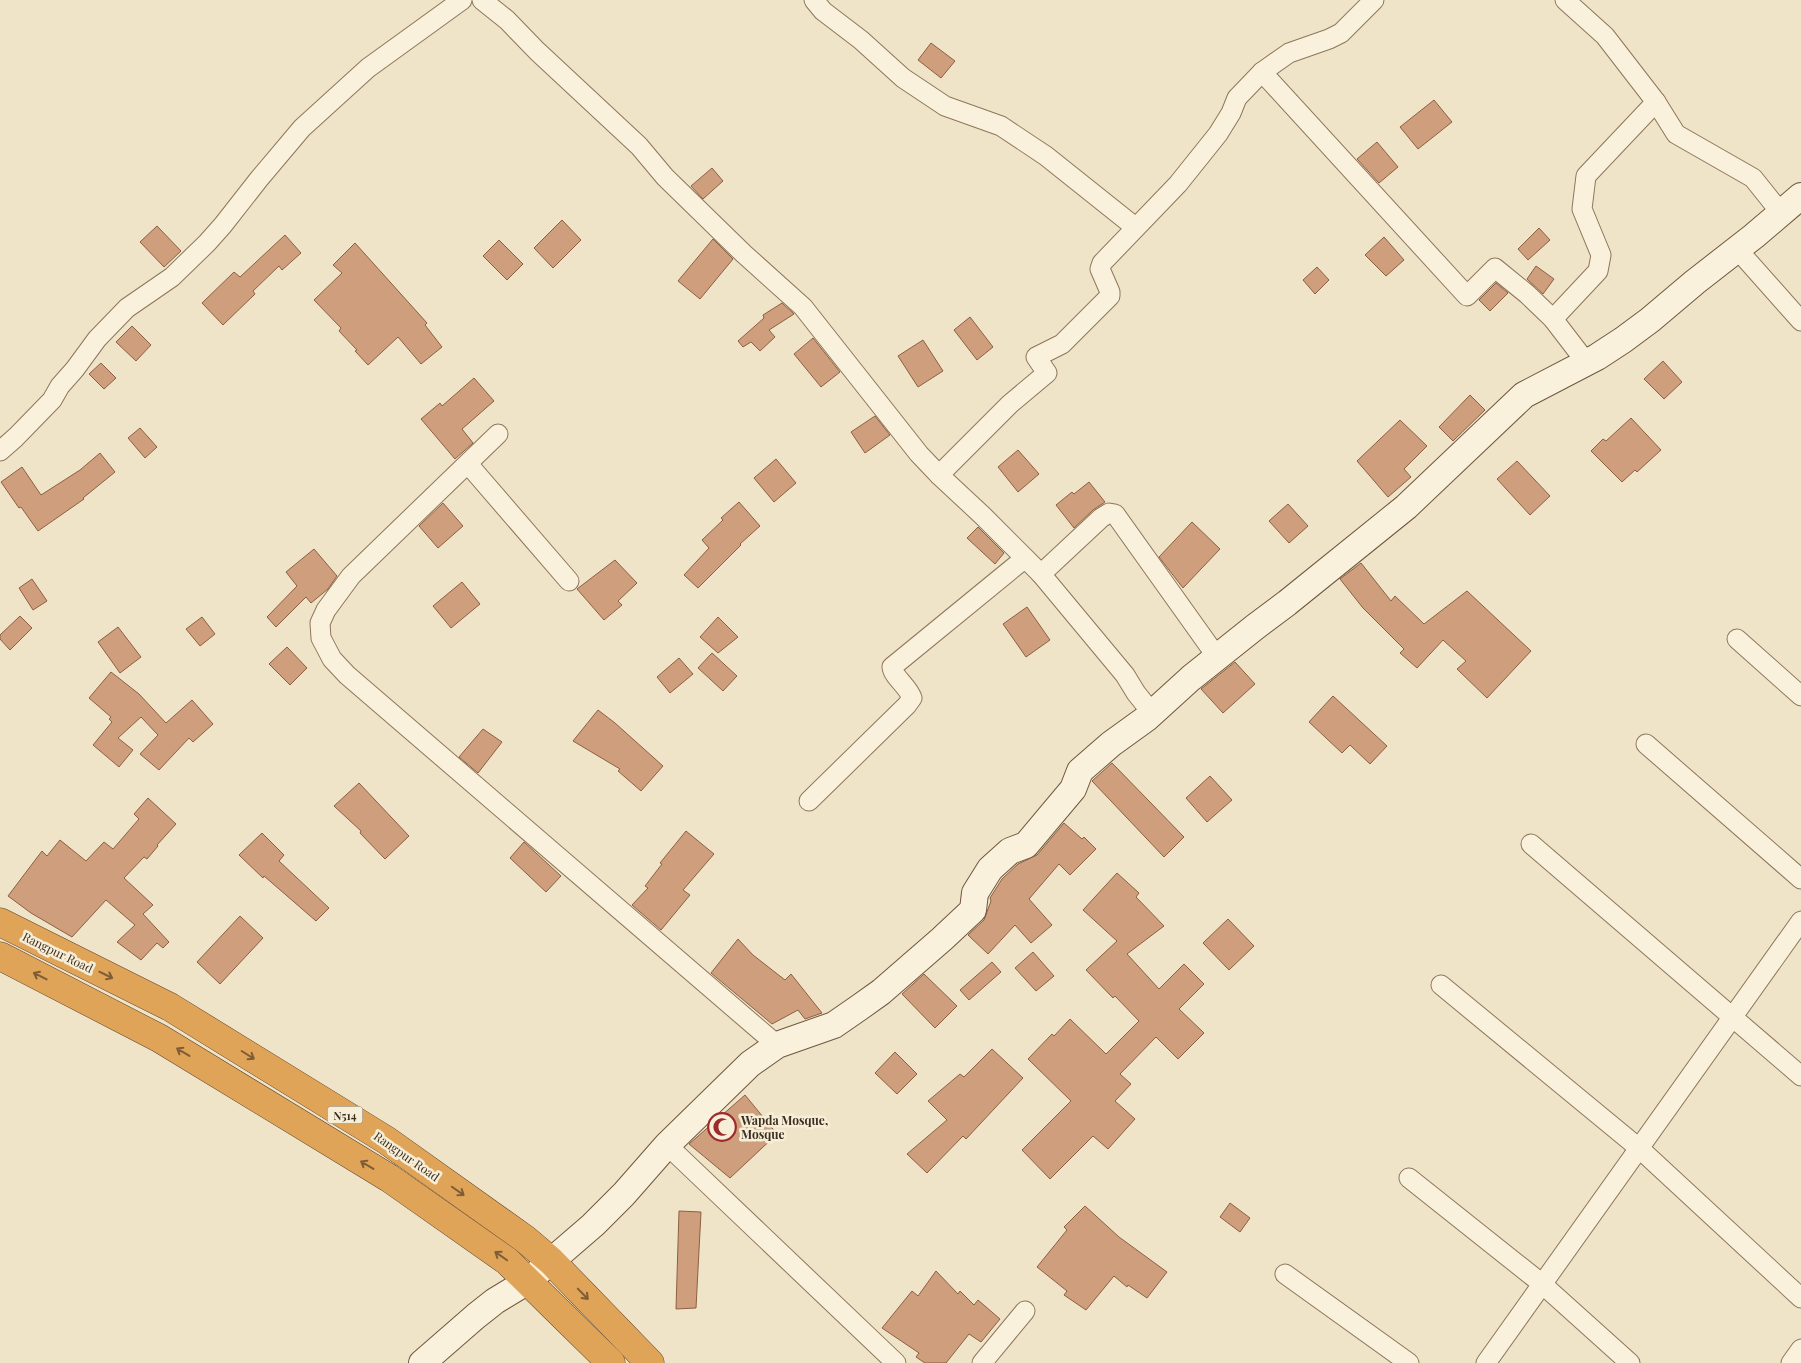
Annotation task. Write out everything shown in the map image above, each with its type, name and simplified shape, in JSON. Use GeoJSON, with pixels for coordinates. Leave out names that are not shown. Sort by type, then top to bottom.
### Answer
{"type":"FeatureCollection","features":[{"type":"Feature","properties":{"kind":"highway","name":"Rangpur Road"},"geometry":{"type":"LineString","coordinates":[[0,922],[170,1007],[386,1140],[525,1239],[551,1261],[650,1363]]}},
{"type":"Feature","properties":{"kind":"highway","name":"N514"},"geometry":{"type":"LineString","coordinates":[[0,956],[160,1038],[372,1168],[507,1261],[611,1363]]}},
{"type":"Feature","properties":{"kind":"street"},"geometry":{"type":"LineString","coordinates":[[0,451],[52,400],[60,386],[97,339],[127,308],[172,277],[223,226],[302,128],[368,68],[462,0]]}},
{"type":"Feature","properties":{"kind":"street"},"geometry":{"type":"LineString","coordinates":[[482,0],[507,20],[543,57],[639,146],[665,177],[803,307],[913,447],[939,475],[1041,574],[1125,675],[1152,713]]}},
{"type":"Feature","properties":{"kind":"street"},"geometry":{"type":"LineString","coordinates":[[814,0],[824,11],[861,40],[903,78],[945,106],[1001,126],[1046,156],[1136,227]]}},
{"type":"Feature","properties":{"kind":"street"},"geometry":{"type":"LineString","coordinates":[[939,475],[1010,404],[1046,373],[1036,357],[1062,344],[1110,296],[1100,269],[1102,263],[1178,184],[1218,134],[1232,113],[1237,98],[1262,72],[1288,52],[1329,39],[1341,33],[1374,0]]}},
{"type":"Feature","properties":{"kind":"street"},"geometry":{"type":"LineString","coordinates":[[1565,0],[1605,36],[1656,102],[1676,134],[1753,178],[1781,214]]}},
{"type":"Feature","properties":{"kind":"street"},"geometry":{"type":"LineString","coordinates":[[1262,72],[1467,296],[1495,268],[1527,294],[1553,319],[1586,362]]}},
{"type":"Feature","properties":{"kind":"street"},"geometry":{"type":"LineString","coordinates":[[1553,319],[1598,271],[1601,255],[1582,209],[1582,194],[1586,176],[1656,102]]}},
{"type":"Feature","properties":{"kind":"street"},"geometry":{"type":"LineString","coordinates":[[422,1363],[495,1301],[528,1281],[593,1225],[624,1194],[667,1145],[750,1064],[777,1044],[834,1024],[847,1016],[881,992],[942,939],[973,910],[975,893],[990,869],[1010,851],[1026,845],[1073,789],[1080,771],[1111,744],[1357,548],[1419,495],[1524,395],[1623,340],[1801,196]]}},
{"type":"Feature","properties":{"kind":"street"},"geometry":{"type":"LineString","coordinates":[[1737,249],[1801,321]]}},
{"type":"Feature","properties":{"kind":"street"},"geometry":{"type":"LineString","coordinates":[[498,434],[351,576],[326,610],[320,622],[321,638],[332,659],[347,675],[777,1044]]}},
{"type":"Feature","properties":{"kind":"street"},"geometry":{"type":"LineString","coordinates":[[468,464],[568,581]]}},
{"type":"Feature","properties":{"kind":"street"},"geometry":{"type":"LineString","coordinates":[[1041,574],[1101,518],[1109,513],[1115,514],[1217,658]]}},
{"type":"Feature","properties":{"kind":"street"},"geometry":{"type":"LineString","coordinates":[[809,801],[912,698],[909,689],[893,672],[892,667],[1024,558]]}},
{"type":"Feature","properties":{"kind":"street"},"geometry":{"type":"LineString","coordinates":[[1737,639],[1801,696]]}},
{"type":"Feature","properties":{"kind":"street"},"geometry":{"type":"LineString","coordinates":[[1646,744],[1801,879]]}},
{"type":"Feature","properties":{"kind":"street"},"geometry":{"type":"LineString","coordinates":[[1531,844],[1801,1076]]}},
{"type":"Feature","properties":{"kind":"street"},"geometry":{"type":"LineString","coordinates":[[1486,1363],[1541,1283],[1640,1149],[1801,922]]}},
{"type":"Feature","properties":{"kind":"street"},"geometry":{"type":"LineString","coordinates":[[1441,985],[1640,1149],[1801,1298]]}},
{"type":"Feature","properties":{"kind":"street"},"geometry":{"type":"LineString","coordinates":[[667,1145],[896,1363]]}},
{"type":"Feature","properties":{"kind":"street"},"geometry":{"type":"LineString","coordinates":[[1409,1178],[1541,1283],[1630,1363]]}},
{"type":"Feature","properties":{"kind":"street"},"geometry":{"type":"LineString","coordinates":[[1285,1274],[1409,1363]]}},
{"type":"Feature","properties":{"kind":"street"},"geometry":{"type":"LineString","coordinates":[[982,1363],[1025,1310]]}},
{"type":"Feature","properties":{"kind":"street"},"geometry":{"type":"LineString","coordinates":[[1791,1363],[1801,1349]]}},
{"type":"Feature","properties":{"kind":"building"},"geometry":{"type":"Polygon","coordinates":[[[931,43],[955,61],[941,78],[918,60],[931,43]]]}},
{"type":"Feature","properties":{"kind":"building"},"geometry":{"type":"Polygon","coordinates":[[[1434,100],[1452,122],[1418,149],[1400,127],[1434,100]]]}},
{"type":"Feature","properties":{"kind":"building"},"geometry":{"type":"Polygon","coordinates":[[[1377,142],[1398,167],[1379,183],[1357,159],[1377,142]]]}},
{"type":"Feature","properties":{"kind":"building"},"geometry":{"type":"Polygon","coordinates":[[[712,168],[723,181],[703,199],[691,186],[712,168]]]}},
{"type":"Feature","properties":{"kind":"building"},"geometry":{"type":"Polygon","coordinates":[[[562,220],[581,240],[553,268],[534,248],[562,220]]]}},
{"type":"Feature","properties":{"kind":"building"},"geometry":{"type":"Polygon","coordinates":[[[157,226],[181,251],[164,267],[140,242],[157,226]]]}},
{"type":"Feature","properties":{"kind":"building"},"geometry":{"type":"Polygon","coordinates":[[[1539,228],[1550,240],[1528,260],[1518,249],[1539,228]]]}},
{"type":"Feature","properties":{"kind":"building"},"geometry":{"type":"Polygon","coordinates":[[[285,235],[301,253],[282,270],[279,266],[253,291],[255,294],[223,325],[202,303],[234,272],[240,277],[285,235]]]}},
{"type":"Feature","properties":{"kind":"building"},"geometry":{"type":"Polygon","coordinates":[[[1384,237],[1404,260],[1386,276],[1365,255],[1384,237]]]}},
{"type":"Feature","properties":{"kind":"building"},"geometry":{"type":"Polygon","coordinates":[[[713,239],[733,259],[700,299],[678,281],[713,239]]]}},
{"type":"Feature","properties":{"kind":"building"},"geometry":{"type":"Polygon","coordinates":[[[499,240],[523,264],[507,280],[483,256],[499,240]]]}},
{"type":"Feature","properties":{"kind":"building"},"geometry":{"type":"Polygon","coordinates":[[[355,243],[427,323],[425,325],[442,347],[421,364],[398,337],[368,365],[339,331],[341,328],[314,300],[342,273],[333,265],[355,243]]]}},
{"type":"Feature","properties":{"kind":"building"},"geometry":{"type":"Polygon","coordinates":[[[1536,266],[1554,279],[1543,294],[1527,279],[1536,266]]]}},
{"type":"Feature","properties":{"kind":"building"},"geometry":{"type":"Polygon","coordinates":[[[1317,267],[1329,280],[1315,294],[1303,280],[1317,267]]]}},
{"type":"Feature","properties":{"kind":"building"},"geometry":{"type":"Polygon","coordinates":[[[1496,283],[1508,293],[1490,311],[1479,300],[1496,283]]]}},
{"type":"Feature","properties":{"kind":"building"},"geometry":{"type":"Polygon","coordinates":[[[782,303],[794,314],[769,330],[775,337],[760,351],[751,342],[743,347],[738,341],[764,318],[763,315],[782,303]]]}},
{"type":"Feature","properties":{"kind":"building"},"geometry":{"type":"Polygon","coordinates":[[[970,317],[993,347],[977,360],[954,330],[970,317]]]}},
{"type":"Feature","properties":{"kind":"building"},"geometry":{"type":"Polygon","coordinates":[[[132,326],[151,345],[136,361],[116,342],[132,326]]]}},
{"type":"Feature","properties":{"kind":"building"},"geometry":{"type":"Polygon","coordinates":[[[813,338],[840,372],[821,387],[794,354],[813,338]]]}},
{"type":"Feature","properties":{"kind":"building"},"geometry":{"type":"Polygon","coordinates":[[[923,340],[943,371],[918,387],[898,356],[923,340]]]}},
{"type":"Feature","properties":{"kind":"building"},"geometry":{"type":"Polygon","coordinates":[[[1663,361],[1682,382],[1664,399],[1644,379],[1663,361]]]}},
{"type":"Feature","properties":{"kind":"building"},"geometry":{"type":"Polygon","coordinates":[[[101,363],[116,378],[104,389],[89,374],[101,363]]]}},
{"type":"Feature","properties":{"kind":"building"},"geometry":{"type":"Polygon","coordinates":[[[474,378],[494,401],[462,429],[473,443],[455,459],[421,419],[440,403],[442,406],[474,378]]]}},
{"type":"Feature","properties":{"kind":"building"},"geometry":{"type":"Polygon","coordinates":[[[1470,395],[1485,410],[1453,441],[1439,427],[1470,395]]]}},
{"type":"Feature","properties":{"kind":"building"},"geometry":{"type":"Polygon","coordinates":[[[875,416],[890,435],[865,453],[851,432],[875,416]]]}},
{"type":"Feature","properties":{"kind":"building"},"geometry":{"type":"Polygon","coordinates":[[[1631,418],[1661,450],[1637,472],[1635,470],[1622,482],[1591,451],[1603,439],[1606,441],[1631,418]]]}},
{"type":"Feature","properties":{"kind":"building"},"geometry":{"type":"Polygon","coordinates":[[[1400,420],[1427,446],[1404,469],[1411,477],[1388,497],[1357,461],[1400,420]]]}},
{"type":"Feature","properties":{"kind":"building"},"geometry":{"type":"Polygon","coordinates":[[[140,428],[157,447],[145,458],[128,438],[140,428]]]}},
{"type":"Feature","properties":{"kind":"building"},"geometry":{"type":"Polygon","coordinates":[[[1018,450],[1039,474],[1018,492],[998,467],[1018,450]]]}},
{"type":"Feature","properties":{"kind":"building"},"geometry":{"type":"Polygon","coordinates":[[[100,453],[115,472],[84,499],[38,531],[1,482],[22,467],[41,495],[80,470],[100,453]]]}},
{"type":"Feature","properties":{"kind":"building"},"geometry":{"type":"Polygon","coordinates":[[[776,459],[796,483],[774,502],[754,478],[776,459]]]}},
{"type":"Feature","properties":{"kind":"building"},"geometry":{"type":"Polygon","coordinates":[[[1517,461],[1550,496],[1530,515],[1497,479],[1517,461]]]}},
{"type":"Feature","properties":{"kind":"building"},"geometry":{"type":"Polygon","coordinates":[[[1089,482],[1105,502],[1093,510],[1074,528],[1056,505],[1072,492],[1074,494],[1089,482]]]}},
{"type":"Feature","properties":{"kind":"building"},"geometry":{"type":"Polygon","coordinates":[[[739,502],[760,526],[698,588],[684,575],[709,548],[702,540],[723,520],[721,518],[739,502]]]}},
{"type":"Feature","properties":{"kind":"building"},"geometry":{"type":"Polygon","coordinates":[[[443,503],[463,526],[438,548],[419,526],[443,503]]]}},
{"type":"Feature","properties":{"kind":"building"},"geometry":{"type":"Polygon","coordinates":[[[1288,504],[1308,526],[1289,543],[1269,521],[1288,504]]]}},
{"type":"Feature","properties":{"kind":"building"},"geometry":{"type":"Polygon","coordinates":[[[1192,522],[1220,549],[1183,588],[1159,557],[1192,522]]]}},
{"type":"Feature","properties":{"kind":"building"},"geometry":{"type":"Polygon","coordinates":[[[978,527],[1004,553],[995,564],[967,538],[978,527]]]}},
{"type":"Feature","properties":{"kind":"building"},"geometry":{"type":"Polygon","coordinates":[[[314,549],[337,576],[328,589],[311,603],[306,597],[276,627],[267,617],[297,586],[286,572],[314,549]]]}},
{"type":"Feature","properties":{"kind":"building"},"geometry":{"type":"Polygon","coordinates":[[[615,560],[637,583],[618,601],[622,605],[604,620],[577,589],[615,560]]]}},
{"type":"Feature","properties":{"kind":"building"},"geometry":{"type":"Polygon","coordinates":[[[1361,563],[1391,601],[1395,596],[1424,624],[1467,591],[1531,651],[1487,698],[1457,669],[1466,661],[1443,640],[1417,668],[1400,653],[1404,649],[1363,608],[1340,579],[1361,563]]]}},
{"type":"Feature","properties":{"kind":"building"},"geometry":{"type":"Polygon","coordinates":[[[32,579],[47,601],[33,610],[19,588],[32,579]]]}},
{"type":"Feature","properties":{"kind":"building"},"geometry":{"type":"Polygon","coordinates":[[[462,582],[480,604],[451,628],[433,606],[462,582]]]}},
{"type":"Feature","properties":{"kind":"building"},"geometry":{"type":"Polygon","coordinates":[[[1027,607],[1050,640],[1026,657],[1003,624],[1027,607]]]}},
{"type":"Feature","properties":{"kind":"building"},"geometry":{"type":"Polygon","coordinates":[[[20,616],[32,628],[10,650],[0,639],[0,635],[20,616]]]}},
{"type":"Feature","properties":{"kind":"building"},"geometry":{"type":"Polygon","coordinates":[[[202,617],[215,634],[200,646],[186,629],[202,617]]]}},
{"type":"Feature","properties":{"kind":"building"},"geometry":{"type":"Polygon","coordinates":[[[718,617],[738,637],[718,653],[700,637],[718,617]]]}},
{"type":"Feature","properties":{"kind":"building"},"geometry":{"type":"Polygon","coordinates":[[[118,627],[141,657],[120,673],[98,642],[118,627]]]}},
{"type":"Feature","properties":{"kind":"building"},"geometry":{"type":"Polygon","coordinates":[[[287,647],[307,668],[290,685],[269,664],[287,647]]]}},
{"type":"Feature","properties":{"kind":"building"},"geometry":{"type":"Polygon","coordinates":[[[712,653],[737,676],[723,691],[698,668],[712,653]]]}},
{"type":"Feature","properties":{"kind":"building"},"geometry":{"type":"Polygon","coordinates":[[[679,658],[693,674],[670,693],[657,677],[679,658]]]}},
{"type":"Feature","properties":{"kind":"building"},"geometry":{"type":"Polygon","coordinates":[[[1235,662],[1255,684],[1223,713],[1201,689],[1235,662]]]}},
{"type":"Feature","properties":{"kind":"building"},"geometry":{"type":"Polygon","coordinates":[[[111,672],[139,694],[166,723],[192,700],[213,724],[193,742],[189,738],[159,770],[140,754],[158,735],[141,717],[118,738],[133,750],[119,767],[93,745],[112,722],[109,719],[111,717],[89,698],[111,672]]]}},
{"type":"Feature","properties":{"kind":"building"},"geometry":{"type":"Polygon","coordinates":[[[1333,696],[1387,746],[1370,764],[1350,745],[1342,753],[1309,722],[1333,696]]]}},
{"type":"Feature","properties":{"kind":"building"},"geometry":{"type":"Polygon","coordinates":[[[598,710],[663,766],[641,791],[618,771],[620,769],[573,741],[598,710]]]}},
{"type":"Feature","properties":{"kind":"building"},"geometry":{"type":"Polygon","coordinates":[[[483,729],[502,742],[478,773],[459,757],[483,729]]]}},
{"type":"Feature","properties":{"kind":"building"},"geometry":{"type":"Polygon","coordinates":[[[1112,763],[1184,837],[1164,857],[1092,781],[1112,763]]]}},
{"type":"Feature","properties":{"kind":"building"},"geometry":{"type":"Polygon","coordinates":[[[1210,776],[1232,800],[1207,822],[1186,798],[1210,776]]]}},
{"type":"Feature","properties":{"kind":"building"},"geometry":{"type":"Polygon","coordinates":[[[359,783],[409,836],[385,859],[360,833],[361,831],[334,806],[359,783]]]}},
{"type":"Feature","properties":{"kind":"building"},"geometry":{"type":"Polygon","coordinates":[[[148,798],[176,824],[147,859],[144,857],[124,878],[153,905],[143,914],[169,942],[163,948],[157,943],[141,960],[117,942],[135,925],[106,900],[72,937],[31,913],[8,896],[42,851],[47,856],[60,840],[86,861],[104,842],[113,849],[139,819],[134,814],[148,798]]]}},
{"type":"Feature","properties":{"kind":"building"},"geometry":{"type":"Polygon","coordinates":[[[1064,823],[1082,839],[1084,837],[1096,849],[1070,875],[1059,864],[1029,899],[1052,925],[1031,943],[1015,925],[988,954],[968,935],[984,920],[991,901],[990,898],[1002,879],[1018,864],[1037,855],[1064,823]]]}},
{"type":"Feature","properties":{"kind":"building"},"geometry":{"type":"Polygon","coordinates":[[[686,831],[714,854],[683,890],[690,895],[661,930],[632,905],[648,888],[645,886],[662,864],[660,863],[686,831]]]}},
{"type":"Feature","properties":{"kind":"building"},"geometry":{"type":"Polygon","coordinates":[[[262,833],[284,855],[279,861],[329,908],[316,921],[264,876],[263,878],[239,855],[262,833]]]}},
{"type":"Feature","properties":{"kind":"building"},"geometry":{"type":"Polygon","coordinates":[[[524,842],[561,876],[546,892],[510,858],[524,842]]]}},
{"type":"Feature","properties":{"kind":"building"},"geometry":{"type":"Polygon","coordinates":[[[1117,873],[1139,893],[1136,897],[1164,926],[1127,954],[1159,989],[1184,964],[1204,984],[1179,1009],[1204,1033],[1178,1059],[1156,1037],[1120,1074],[1131,1084],[1115,1101],[1135,1119],[1108,1149],[1093,1136],[1050,1179],[1022,1150],[1071,1101],[1028,1059],[1052,1034],[1054,1036],[1070,1019],[1106,1054],[1139,1021],[1086,970],[1117,941],[1083,910],[1117,873]]]}},
{"type":"Feature","properties":{"kind":"building"},"geometry":{"type":"Polygon","coordinates":[[[240,916],[263,938],[220,984],[197,962],[240,916]]]}},
{"type":"Feature","properties":{"kind":"building"},"geometry":{"type":"Polygon","coordinates":[[[1228,919],[1254,946],[1229,970],[1203,943],[1228,919]]]}},
{"type":"Feature","properties":{"kind":"building"},"geometry":{"type":"Polygon","coordinates":[[[738,939],[753,955],[785,980],[791,974],[822,1013],[805,1019],[798,1010],[772,1024],[711,973],[738,939]]]}},
{"type":"Feature","properties":{"kind":"building"},"geometry":{"type":"Polygon","coordinates":[[[1033,952],[1054,976],[1036,991],[1015,968],[1033,952]]]}},
{"type":"Feature","properties":{"kind":"building"},"geometry":{"type":"Polygon","coordinates":[[[992,962],[1001,972],[969,1000],[960,990],[992,962]]]}},
{"type":"Feature","properties":{"kind":"building"},"geometry":{"type":"Polygon","coordinates":[[[924,974],[957,1006],[935,1028],[902,994],[924,974]]]}},
{"type":"Feature","properties":{"kind":"building"},"geometry":{"type":"Polygon","coordinates":[[[992,1049],[1023,1078],[966,1139],[963,1136],[927,1173],[907,1154],[947,1120],[928,1101],[960,1074],[964,1077],[992,1049]]]}},
{"type":"Feature","properties":{"kind":"building"},"geometry":{"type":"Polygon","coordinates":[[[895,1052],[917,1074],[897,1094],[875,1073],[895,1052]]]}},
{"type":"Feature","properties":{"kind":"building"},"geometry":{"type":"Polygon","coordinates":[[[745,1095],[777,1134],[730,1178],[689,1144],[745,1095]]]}},
{"type":"Feature","properties":{"kind":"building"},"geometry":{"type":"Polygon","coordinates":[[[1230,1203],[1250,1218],[1240,1232],[1220,1217],[1230,1203]]]}},
{"type":"Feature","properties":{"kind":"building"},"geometry":{"type":"Polygon","coordinates":[[[1085,1206],[1119,1237],[1167,1272],[1147,1298],[1128,1285],[1127,1287],[1114,1276],[1086,1310],[1064,1295],[1067,1291],[1037,1267],[1067,1230],[1064,1227],[1085,1206]]]}},
{"type":"Feature","properties":{"kind":"building"},"geometry":{"type":"Polygon","coordinates":[[[679,1211],[701,1212],[696,1308],[676,1309],[679,1211]]]}},
{"type":"Feature","properties":{"kind":"building"},"geometry":{"type":"Polygon","coordinates":[[[936,1271],[958,1294],[960,1291],[974,1305],[978,1300],[1000,1319],[981,1342],[969,1334],[946,1363],[925,1363],[916,1357],[919,1353],[882,1328],[912,1291],[918,1296],[936,1271]]]}},
{"type":"Feature","properties":{"kind":"place","name":"Wapda Mosque, Mosque"},"geometry":{"type":"Point","coordinates":[722,1127]}}]}
